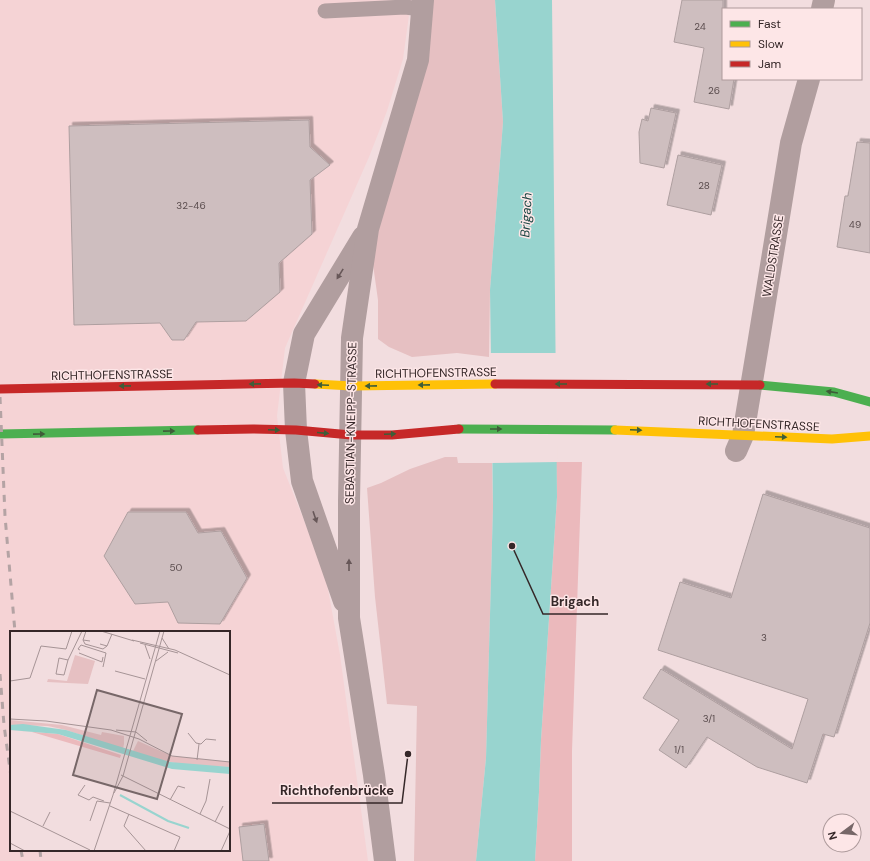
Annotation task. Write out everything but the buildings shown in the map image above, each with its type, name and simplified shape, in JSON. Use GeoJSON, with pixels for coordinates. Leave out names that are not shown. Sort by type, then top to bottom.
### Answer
{"type":"FeatureCollection","features":[{"type":"Feature","properties":{"kind":"street","name":"SEBASTIAN-KNEIPP-STRASSE"},"geometry":{"type":"LineString","coordinates":[[385,861],[374,775],[349,618],[352,338],[368,229],[418,60],[423,4]]}},
{"type":"Feature","properties":{"kind":"street","name":"WALDSTRASSE"},"geometry":{"type":"LineString","coordinates":[[739,443],[751,384],[791,143],[809,80]]}},
{"type":"Feature","properties":{"kind":"street","name":"SEBASTIAN-KNEIPP-STRASSE"},"geometry":{"type":"LineString","coordinates":[[349,618],[302,480],[296,430],[294,383],[304,334],[368,229]]}},
{"type":"Feature","properties":{"kind":"street","name":"RICHTHOFENSTRASSE"},"geometry":{"type":"LineString","coordinates":[[0,389],[294,383],[352,386],[457,384],[751,384],[834,392],[870,402]]}},
{"type":"Feature","properties":{"kind":"street","name":"RICHTHOFENSTRASSE"},"geometry":{"type":"LineString","coordinates":[[0,434],[253,429],[296,430],[350,435],[392,434],[458,428],[597,429],[739,443],[870,436]]}},
{"type":"Feature","properties":{"kind":"lane"},"geometry":{"type":"LineString","coordinates":[[325,11],[405,7],[423,4]]}},
{"type":"Feature","properties":{"kind":"shaded area"},"geometry":{"type":"Polygon","coordinates":[[[0,0],[411,0],[403,59],[387,111],[369,157],[285,348],[277,416],[283,468],[325,573],[340,655],[368,861],[0,861],[0,0]]]}},
{"type":"Feature","properties":{"kind":"shaded area"},"geometry":{"type":"Polygon","coordinates":[[[423,0],[495,0],[503,122],[490,290],[489,357],[457,353],[412,357],[389,347],[378,339],[378,300],[368,229],[423,0]]]}},
{"type":"Feature","properties":{"kind":"shaded area"},"geometry":{"type":"Polygon","coordinates":[[[445,457],[457,457],[458,463],[492,463],[493,507],[486,758],[476,861],[414,861],[417,706],[387,704],[375,597],[367,488],[410,469],[445,457]]]}},
{"type":"Feature","properties":{"kind":"shaded area"},"geometry":{"type":"Polygon","coordinates":[[[556,462],[582,462],[572,751],[572,861],[535,861],[541,740],[557,497],[556,462]]]}},
{"type":"Feature","properties":{"kind":"water"},"geometry":{"type":"Polygon","coordinates":[[[495,0],[552,0],[557,497],[541,740],[535,861],[476,861],[486,758],[493,507],[490,290],[503,122],[495,0]]]}},
{"type":"Feature","properties":{"kind":"pier"},"geometry":{"type":"Polygon","coordinates":[[[489,353],[557,353],[558,462],[491,463],[489,353]]]}},
{"type":"Feature","properties":{"kind":"railway"},"geometry":{"type":"LineString","coordinates":[[0,397],[5,516],[15,631]]}},
{"type":"Feature","properties":{"kind":"railway"},"geometry":{"type":"LineString","coordinates":[[0,674],[4,725],[10,770]]}},
{"type":"Feature","properties":{"kind":"railway"},"geometry":{"type":"LineString","coordinates":[[21,851],[23,861]]}},
{"type":"Feature","properties":{"kind":"railway"},"geometry":{"type":"LineString","coordinates":[[40,851],[41,861]]}},
{"type":"Feature","properties":{"kind":"traffic: fast"},"geometry":{"type":"LineString","coordinates":[[760,385],[834,392],[870,402]]}},
{"type":"Feature","properties":{"kind":"traffic: fast"},"geometry":{"type":"LineString","coordinates":[[459,429],[615,430]]}},
{"type":"Feature","properties":{"kind":"traffic: fast"},"geometry":{"type":"LineString","coordinates":[[0,434],[198,430]]}},
{"type":"Feature","properties":{"kind":"traffic: slow"},"geometry":{"type":"LineString","coordinates":[[315,384],[352,386],[495,384]]}},
{"type":"Feature","properties":{"kind":"traffic: slow"},"geometry":{"type":"LineString","coordinates":[[615,430],[832,439],[870,436]]}},
{"type":"Feature","properties":{"kind":"traffic: jam"},"geometry":{"type":"LineString","coordinates":[[0,389],[294,383],[315,384]]}},
{"type":"Feature","properties":{"kind":"traffic: jam"},"geometry":{"type":"LineString","coordinates":[[495,384],[760,385]]}},
{"type":"Feature","properties":{"kind":"traffic: jam"},"geometry":{"type":"LineString","coordinates":[[198,430],[296,430],[351,435],[392,435],[459,429]]}},
{"type":"Feature","properties":{"kind":"place","name":"Brigach"},"geometry":{"type":"Point","coordinates":[512,546]}},
{"type":"Feature","properties":{"kind":"place","name":"Richthofenbrücke"},"geometry":{"type":"Point","coordinates":[408,754]}}]}
